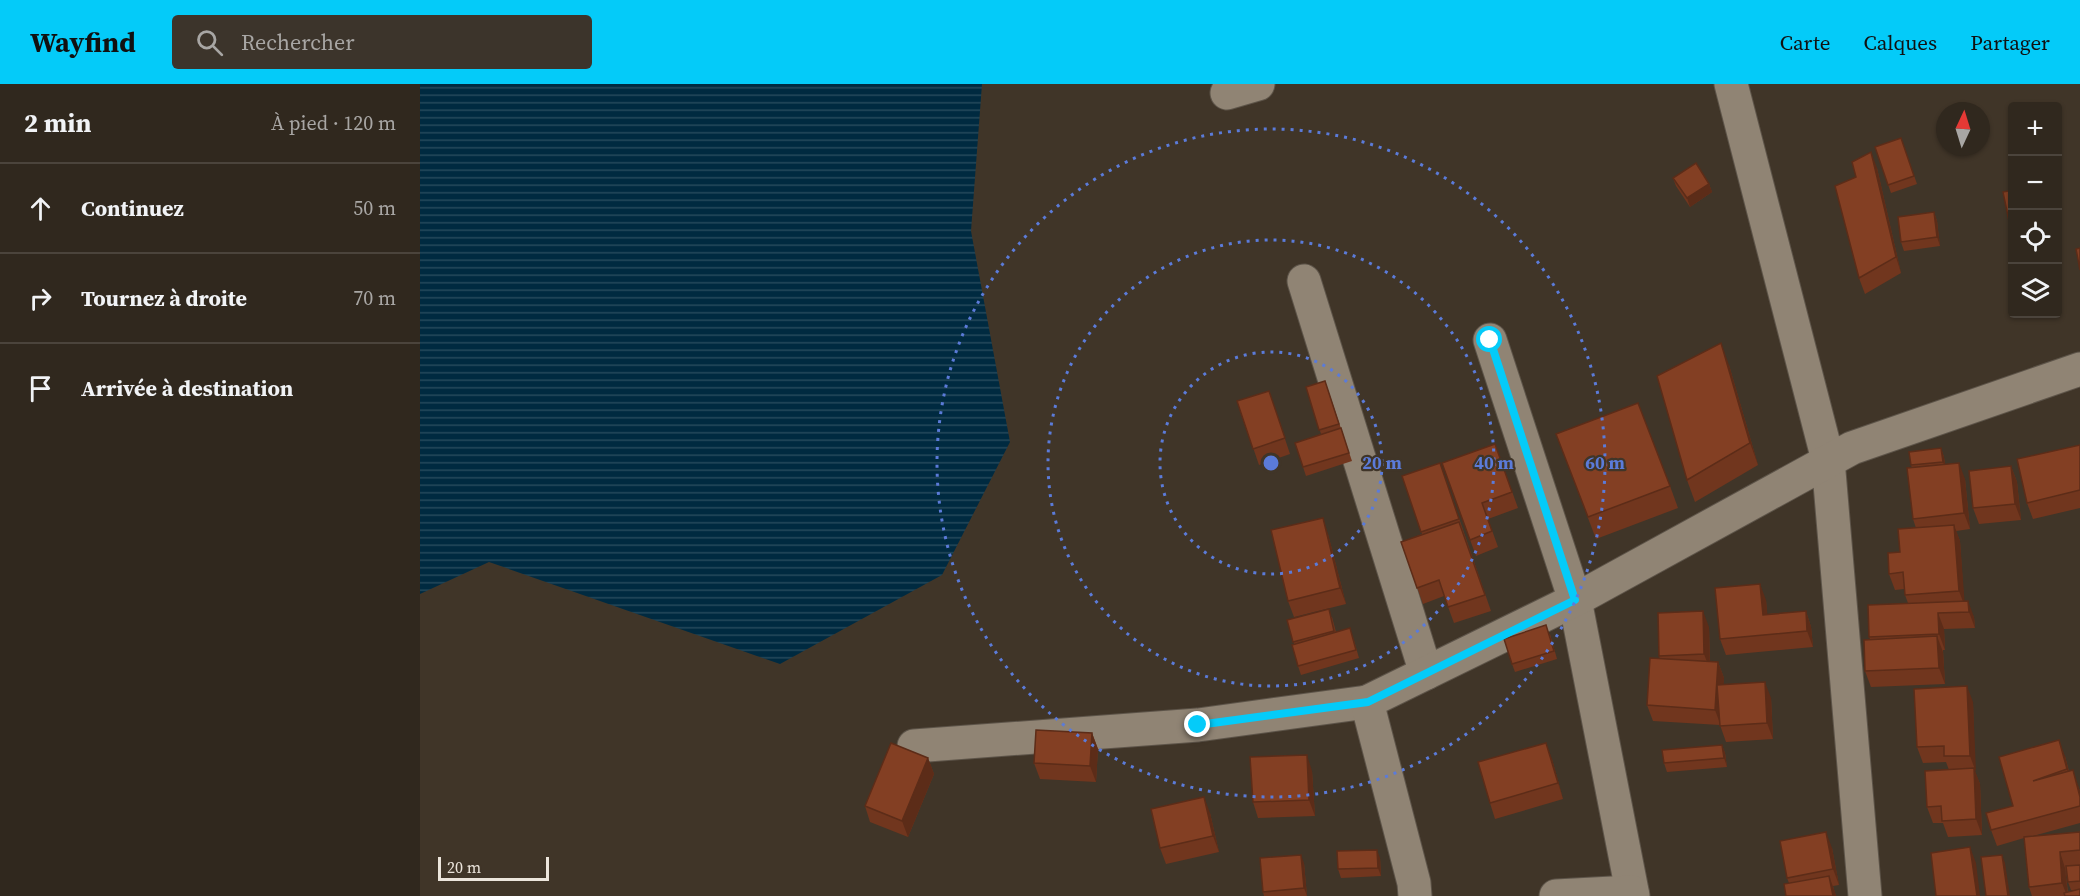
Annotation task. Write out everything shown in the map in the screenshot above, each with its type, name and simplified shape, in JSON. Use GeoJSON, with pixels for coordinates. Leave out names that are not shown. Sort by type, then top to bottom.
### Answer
{"type":"FeatureCollection","features":[{"type":"Feature","properties":{"kind":"street"},"geometry":{"type":"LineString","coordinates":[[1227,93],[1258,84]]}},
{"type":"Feature","properties":{"kind":"street"},"geometry":{"type":"LineString","coordinates":[[1731,84],[1828,460],[1865,896]]}},
{"type":"Feature","properties":{"kind":"street"},"geometry":{"type":"LineString","coordinates":[[1304,281],[1426,673]]}},
{"type":"Feature","properties":{"kind":"street"},"geometry":{"type":"LineString","coordinates":[[1490,340],[1575,600],[1633,894],[1556,896]]}},
{"type":"Feature","properties":{"kind":"street"},"geometry":{"type":"LineString","coordinates":[[914,746],[1198,725],[1368,702],[1575,600],[1852,448],[2080,369]]}},
{"type":"Feature","properties":{"kind":"street"},"geometry":{"type":"LineString","coordinates":[[1368,702],[1414,883],[1415,896]]}},
{"type":"Feature","properties":{"kind":"water"},"geometry":{"type":"Polygon","coordinates":[[[420,84],[982,84],[971,231],[1010,442],[942,575],[780,664],[489,562],[420,594],[420,84]]]}},
{"type":"Feature","properties":{"kind":"building"},"geometry":{"type":"Polygon","coordinates":[[[1901,138],[1914,176],[1888,185],[1875,147],[1901,138]]]}},
{"type":"Feature","properties":{"kind":"building"},"geometry":{"type":"Polygon","coordinates":[[[1871,152],[1896,257],[1859,278],[1835,186],[1856,177],[1852,162],[1871,152]]]}},
{"type":"Feature","properties":{"kind":"building"},"geometry":{"type":"Polygon","coordinates":[[[1696,163],[1709,184],[1687,198],[1673,178],[1696,163]]]}},
{"type":"Feature","properties":{"kind":"building"},"geometry":{"type":"Polygon","coordinates":[[[2008,191],[2008,216],[2003,192],[2008,191]]]}},
{"type":"Feature","properties":{"kind":"building"},"geometry":{"type":"Polygon","coordinates":[[[1934,212],[1937,237],[1901,242],[1898,217],[1934,212]]]}},
{"type":"Feature","properties":{"kind":"building"},"geometry":{"type":"Polygon","coordinates":[[[2080,248],[2080,270],[2076,249],[2080,248]]]}},
{"type":"Feature","properties":{"kind":"building"},"geometry":{"type":"Polygon","coordinates":[[[1721,343],[1750,443],[1687,480],[1657,376],[1721,343]]]}},
{"type":"Feature","properties":{"kind":"building"},"geometry":{"type":"Polygon","coordinates":[[[1325,381],[1339,424],[1319,430],[1306,387],[1325,381]]]}},
{"type":"Feature","properties":{"kind":"building"},"geometry":{"type":"Polygon","coordinates":[[[1269,391],[1285,438],[1253,449],[1237,401],[1269,391]]]}},
{"type":"Feature","properties":{"kind":"building"},"geometry":{"type":"Polygon","coordinates":[[[1638,403],[1670,486],[1588,517],[1556,434],[1638,403]]]}},
{"type":"Feature","properties":{"kind":"building"},"geometry":{"type":"Polygon","coordinates":[[[1341,428],[1349,453],[1303,467],[1295,443],[1341,428]]]}},
{"type":"Feature","properties":{"kind":"building"},"geometry":{"type":"Polygon","coordinates":[[[1495,444],[1512,492],[1482,503],[1492,531],[1470,540],[1442,463],[1495,444]]]}},
{"type":"Feature","properties":{"kind":"building"},"geometry":{"type":"Polygon","coordinates":[[[2080,445],[2080,490],[2027,503],[2017,459],[2080,445]]]}},
{"type":"Feature","properties":{"kind":"building"},"geometry":{"type":"Polygon","coordinates":[[[1941,448],[1943,462],[1911,465],[1909,452],[1941,448]]]}},
{"type":"Feature","properties":{"kind":"building"},"geometry":{"type":"Polygon","coordinates":[[[1440,463],[1459,519],[1421,532],[1402,476],[1440,463]]]}},
{"type":"Feature","properties":{"kind":"building"},"geometry":{"type":"Polygon","coordinates":[[[1959,463],[1964,513],[1913,519],[1907,468],[1959,463]]]}},
{"type":"Feature","properties":{"kind":"building"},"geometry":{"type":"Polygon","coordinates":[[[2011,466],[2015,504],[1973,508],[1969,471],[2011,466]]]}},
{"type":"Feature","properties":{"kind":"building"},"geometry":{"type":"Polygon","coordinates":[[[1323,518],[1340,588],[1288,601],[1271,530],[1323,518]]]}},
{"type":"Feature","properties":{"kind":"building"},"geometry":{"type":"Polygon","coordinates":[[[1459,522],[1485,595],[1448,607],[1439,580],[1417,588],[1401,542],[1459,522]]]}},
{"type":"Feature","properties":{"kind":"building"},"geometry":{"type":"Polygon","coordinates":[[[1954,525],[1959,591],[1905,595],[1903,572],[1889,574],[1888,553],[1900,552],[1898,529],[1954,525]]]}},
{"type":"Feature","properties":{"kind":"building"},"geometry":{"type":"Polygon","coordinates":[[[1760,584],[1763,615],[1806,611],[1807,631],[1720,639],[1715,588],[1760,584]]]}},
{"type":"Feature","properties":{"kind":"building"},"geometry":{"type":"Polygon","coordinates":[[[1968,601],[1969,612],[1938,613],[1939,634],[1869,637],[1868,605],[1968,601]]]}},
{"type":"Feature","properties":{"kind":"building"},"geometry":{"type":"Polygon","coordinates":[[[1329,609],[1334,631],[1293,642],[1287,620],[1329,609]]]}},
{"type":"Feature","properties":{"kind":"building"},"geometry":{"type":"Polygon","coordinates":[[[1703,611],[1704,654],[1659,656],[1658,613],[1703,611]]]}},
{"type":"Feature","properties":{"kind":"building"},"geometry":{"type":"Polygon","coordinates":[[[1546,625],[1554,651],[1512,664],[1504,639],[1546,625]]]}},
{"type":"Feature","properties":{"kind":"building"},"geometry":{"type":"Polygon","coordinates":[[[1350,628],[1356,650],[1298,666],[1292,645],[1350,628]]]}},
{"type":"Feature","properties":{"kind":"building"},"geometry":{"type":"Polygon","coordinates":[[[1937,636],[1939,668],[1865,671],[1864,640],[1937,636]]]}},
{"type":"Feature","properties":{"kind":"building"},"geometry":{"type":"Polygon","coordinates":[[[1650,658],[1718,662],[1715,710],[1647,705],[1650,658]]]}},
{"type":"Feature","properties":{"kind":"building"},"geometry":{"type":"Polygon","coordinates":[[[1765,682],[1767,723],[1720,726],[1717,685],[1765,682]]]}},
{"type":"Feature","properties":{"kind":"building"},"geometry":{"type":"Polygon","coordinates":[[[1967,686],[1970,756],[1944,756],[1944,746],[1917,747],[1914,689],[1967,686]]]}},
{"type":"Feature","properties":{"kind":"building"},"geometry":{"type":"Polygon","coordinates":[[[1036,730],[1092,733],[1090,766],[1034,763],[1036,730]]]}},
{"type":"Feature","properties":{"kind":"building"},"geometry":{"type":"Polygon","coordinates":[[[2059,740],[2067,769],[2033,781],[2073,770],[2080,806],[1991,830],[1986,813],[2013,806],[1999,757],[2059,740]]]}},
{"type":"Feature","properties":{"kind":"building"},"geometry":{"type":"Polygon","coordinates":[[[891,743],[928,758],[902,821],[865,806],[891,743]]]}},
{"type":"Feature","properties":{"kind":"building"},"geometry":{"type":"Polygon","coordinates":[[[1546,743],[1558,783],[1490,803],[1478,762],[1546,743]]]}},
{"type":"Feature","properties":{"kind":"building"},"geometry":{"type":"Polygon","coordinates":[[[1722,745],[1724,758],[1664,763],[1662,750],[1722,745]]]}},
{"type":"Feature","properties":{"kind":"building"},"geometry":{"type":"Polygon","coordinates":[[[1307,755],[1309,800],[1253,802],[1250,757],[1307,755]]]}},
{"type":"Feature","properties":{"kind":"building"},"geometry":{"type":"Polygon","coordinates":[[[1974,768],[1976,819],[1942,821],[1941,806],[1927,807],[1925,771],[1974,768]]]}},
{"type":"Feature","properties":{"kind":"building"},"geometry":{"type":"Polygon","coordinates":[[[1204,797],[1213,836],[1160,848],[1151,809],[1204,797]]]}},
{"type":"Feature","properties":{"kind":"building"},"geometry":{"type":"Polygon","coordinates":[[[1826,832],[1833,869],[1787,878],[1780,841],[1826,832]]]}},
{"type":"Feature","properties":{"kind":"building"},"geometry":{"type":"Polygon","coordinates":[[[2080,832],[2080,850],[2060,852],[2062,883],[2029,887],[2024,837],[2080,832]]]}},
{"type":"Feature","properties":{"kind":"building"},"geometry":{"type":"Polygon","coordinates":[[[1970,847],[1977,896],[1936,896],[1931,853],[1970,847]]]}},
{"type":"Feature","properties":{"kind":"building"},"geometry":{"type":"Polygon","coordinates":[[[1377,850],[1378,868],[1338,869],[1337,851],[1377,850]]]}},
{"type":"Feature","properties":{"kind":"building"},"geometry":{"type":"Polygon","coordinates":[[[1301,855],[1304,888],[1263,892],[1260,858],[1301,855]]]}},
{"type":"Feature","properties":{"kind":"building"},"geometry":{"type":"Polygon","coordinates":[[[2002,855],[2008,896],[1986,896],[1981,857],[2002,855]]]}},
{"type":"Feature","properties":{"kind":"building"},"geometry":{"type":"Polygon","coordinates":[[[2080,865],[2080,881],[2068,882],[2066,866],[2080,865]]]}},
{"type":"Feature","properties":{"kind":"building"},"geometry":{"type":"Polygon","coordinates":[[[1829,876],[1833,896],[1786,896],[1784,884],[1829,876]]]}},
{"type":"Feature","properties":{"kind":"building"},"geometry":{"type":"Polygon","coordinates":[[[2080,889],[2080,896],[2065,896],[2064,893],[2080,889]]]}},
{"type":"Feature","properties":{"kind":"route"},"geometry":{"type":"LineString","coordinates":[[1198,725],[1368,702],[1575,600],[1490,340]]}}]}
